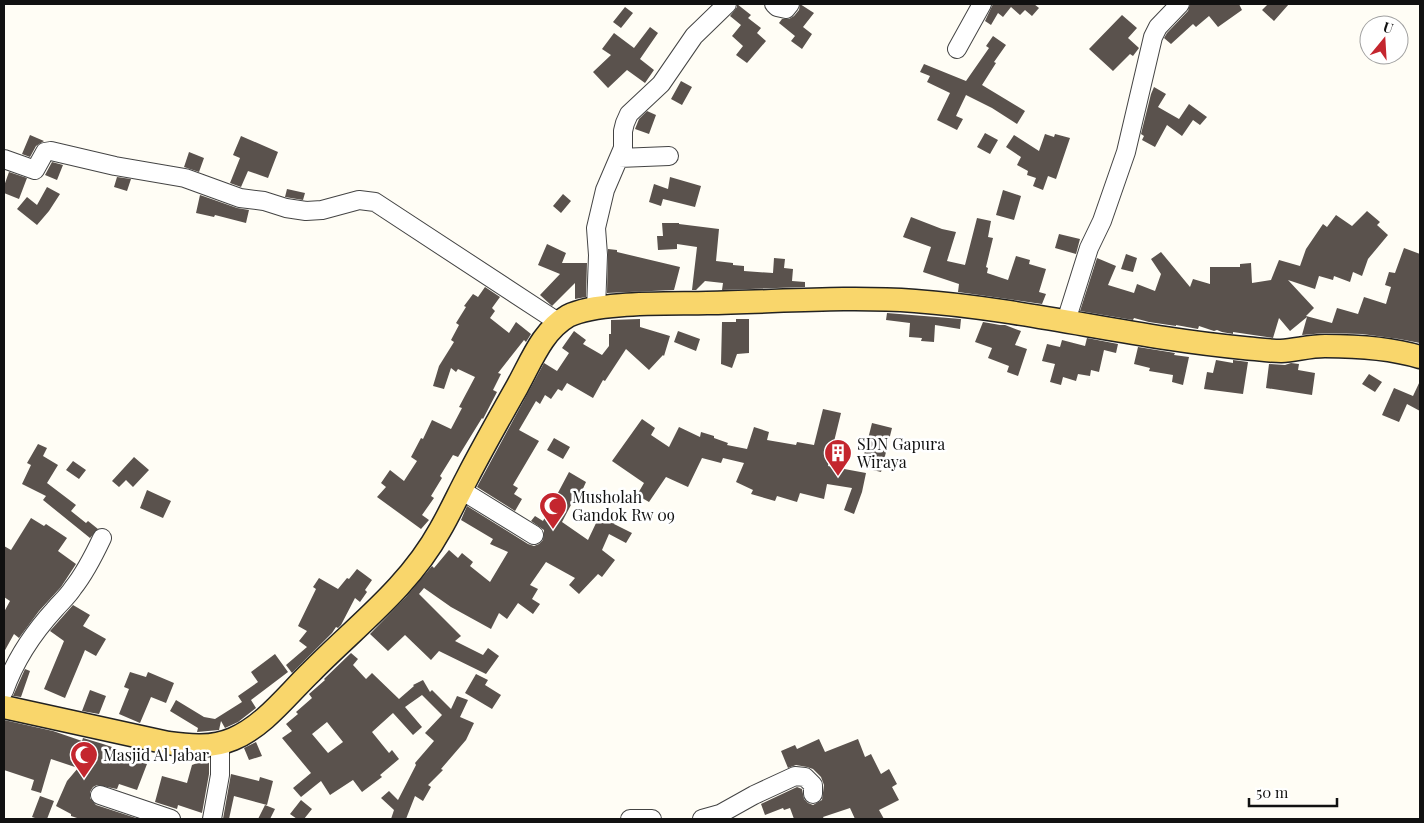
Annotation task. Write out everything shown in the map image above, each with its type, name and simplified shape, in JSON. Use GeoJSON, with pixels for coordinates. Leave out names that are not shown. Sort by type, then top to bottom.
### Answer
{"type":"FeatureCollection","features":[{"type":"Feature","properties":{"kind":"main road"},"geometry":{"type":"LineString","coordinates":[[4,707],[168,744],[188,746],[220,744],[238,737],[253,728],[313,669],[368,620],[403,583],[439,533],[550,330],[558,322],[573,314],[620,306],[867,299],[914,301],[966,306],[1118,331],[1242,348],[1279,351],[1322,346],[1368,348],[1399,351],[1420,357]]}},
{"type":"Feature","properties":{"kind":"street"},"geometry":{"type":"LineString","coordinates":[[596,309],[598,255],[596,228],[605,190],[619,158],[622,148],[623,131],[630,114],[661,84],[694,36],[727,4]]}},
{"type":"Feature","properties":{"kind":"street"},"geometry":{"type":"LineString","coordinates":[[774,4],[777,7],[786,9],[790,4]]}},
{"type":"Feature","properties":{"kind":"street"},"geometry":{"type":"LineString","coordinates":[[957,49],[982,4]]}},
{"type":"Feature","properties":{"kind":"street"},"geometry":{"type":"LineString","coordinates":[[1066,321],[1089,248],[1102,221],[1126,152],[1153,37],[1170,7]]}},
{"type":"Feature","properties":{"kind":"street"},"geometry":{"type":"LineString","coordinates":[[4,159],[34,170],[45,152],[51,151],[115,166],[185,178],[240,198],[264,201],[286,208],[322,210],[359,200],[375,202],[558,322]]}},
{"type":"Feature","properties":{"kind":"street"},"geometry":{"type":"LineString","coordinates":[[619,158],[669,156]]}},
{"type":"Feature","properties":{"kind":"street"},"geometry":{"type":"LineString","coordinates":[[461,490],[534,535]]}},
{"type":"Feature","properties":{"kind":"street"},"geometry":{"type":"LineString","coordinates":[[4,691],[12,668],[28,643],[88,568],[102,538]]}},
{"type":"Feature","properties":{"kind":"street"},"geometry":{"type":"LineString","coordinates":[[212,819],[220,776],[220,744]]}},
{"type":"Feature","properties":{"kind":"street"},"geometry":{"type":"LineString","coordinates":[[702,819],[720,814],[754,795],[795,776],[805,777],[813,785],[813,794]]}},
{"type":"Feature","properties":{"kind":"street"},"geometry":{"type":"LineString","coordinates":[[100,795],[171,819]]}},
{"type":"Feature","properties":{"kind":"street"},"geometry":{"type":"LineString","coordinates":[[630,819],[652,819]]}},
{"type":"Feature","properties":{"kind":"building"},"geometry":{"type":"Polygon","coordinates":[[[737,4],[751,15],[748,18],[761,28],[757,33],[766,41],[747,63],[736,55],[743,46],[732,36],[741,25],[730,16],[737,7],[737,4]]]}},
{"type":"Feature","properties":{"kind":"building"},"geometry":{"type":"Polygon","coordinates":[[[800,4],[814,13],[803,27],[812,34],[802,49],[791,41],[795,36],[779,23],[782,19],[789,19],[794,16],[799,10],[800,4]]]}},
{"type":"Feature","properties":{"kind":"building"},"geometry":{"type":"Polygon","coordinates":[[[993,4],[1034,4],[1039,8],[1032,16],[1025,10],[1020,15],[1011,7],[1003,17],[998,13],[991,25],[985,21],[993,4]]]}},
{"type":"Feature","properties":{"kind":"building"},"geometry":{"type":"Polygon","coordinates":[[[1190,4],[1239,4],[1242,10],[1218,27],[1209,16],[1196,27],[1193,24],[1171,44],[1164,38],[1188,11],[1190,4]]]}},
{"type":"Feature","properties":{"kind":"building"},"geometry":{"type":"Polygon","coordinates":[[[1268,4],[1289,4],[1274,21],[1262,10],[1268,4]]]}},
{"type":"Feature","properties":{"kind":"building"},"geometry":{"type":"Polygon","coordinates":[[[625,7],[633,13],[621,28],[613,22],[625,7]]]}},
{"type":"Feature","properties":{"kind":"building"},"geometry":{"type":"Polygon","coordinates":[[[1122,15],[1137,28],[1128,38],[1139,48],[1133,56],[1130,54],[1113,71],[1089,49],[1122,15]]]}},
{"type":"Feature","properties":{"kind":"building"},"geometry":{"type":"Polygon","coordinates":[[[650,27],[658,33],[640,59],[654,70],[645,83],[627,70],[608,88],[593,72],[611,55],[602,49],[614,33],[634,48],[650,27]]]}},
{"type":"Feature","properties":{"kind":"building"},"geometry":{"type":"Polygon","coordinates":[[[993,36],[1006,45],[994,62],[996,63],[982,85],[1025,111],[1017,124],[992,108],[966,95],[956,116],[963,119],[957,130],[937,120],[950,93],[927,82],[930,76],[920,72],[924,64],[966,81],[989,48],[986,46],[993,36]]]}},
{"type":"Feature","properties":{"kind":"building"},"geometry":{"type":"Polygon","coordinates":[[[681,81],[692,87],[682,105],[671,99],[681,81]]]}},
{"type":"Feature","properties":{"kind":"building"},"geometry":{"type":"Polygon","coordinates":[[[1154,87],[1166,94],[1158,107],[1179,119],[1189,104],[1207,117],[1200,125],[1193,120],[1182,136],[1167,125],[1155,147],[1142,140],[1144,136],[1141,134],[1154,87]]]}},
{"type":"Feature","properties":{"kind":"building"},"geometry":{"type":"Polygon","coordinates":[[[647,111],[656,115],[649,134],[635,129],[639,119],[647,111]]]}},
{"type":"Feature","properties":{"kind":"building"},"geometry":{"type":"Polygon","coordinates":[[[985,133],[998,140],[990,154],[977,147],[985,133]]]}},
{"type":"Feature","properties":{"kind":"building"},"geometry":{"type":"Polygon","coordinates":[[[1045,134],[1054,137],[1055,134],[1070,138],[1056,179],[1048,176],[1043,190],[1033,186],[1036,178],[1027,175],[1028,171],[1017,165],[1021,157],[1006,147],[1014,135],[1039,151],[1045,134]]]}},
{"type":"Feature","properties":{"kind":"building"},"geometry":{"type":"Polygon","coordinates":[[[30,135],[44,141],[36,146],[30,157],[22,154],[30,135]]]}},
{"type":"Feature","properties":{"kind":"building"},"geometry":{"type":"Polygon","coordinates":[[[241,136],[278,152],[268,178],[248,171],[241,187],[230,183],[240,158],[233,155],[241,136]]]}},
{"type":"Feature","properties":{"kind":"building"},"geometry":{"type":"Polygon","coordinates":[[[189,152],[204,158],[199,172],[184,167],[189,152]]]}},
{"type":"Feature","properties":{"kind":"building"},"geometry":{"type":"Polygon","coordinates":[[[52,162],[63,165],[57,180],[45,175],[52,162]]]}},
{"type":"Feature","properties":{"kind":"building"},"geometry":{"type":"Polygon","coordinates":[[[9,172],[27,178],[19,199],[4,193],[4,186],[9,172]]]}},
{"type":"Feature","properties":{"kind":"building"},"geometry":{"type":"Polygon","coordinates":[[[117,177],[131,179],[127,191],[114,187],[117,177]]]}},
{"type":"Feature","properties":{"kind":"building"},"geometry":{"type":"Polygon","coordinates":[[[670,177],[701,186],[695,207],[663,199],[661,206],[649,202],[654,184],[668,189],[670,177]]]}},
{"type":"Feature","properties":{"kind":"building"},"geometry":{"type":"Polygon","coordinates":[[[47,187],[60,194],[37,225],[17,209],[27,197],[37,205],[47,187]]]}},
{"type":"Feature","properties":{"kind":"building"},"geometry":{"type":"Polygon","coordinates":[[[287,189],[305,193],[303,200],[285,197],[287,189]]]}},
{"type":"Feature","properties":{"kind":"building"},"geometry":{"type":"Polygon","coordinates":[[[1003,190],[1021,196],[1014,220],[996,215],[1003,190]]]}},
{"type":"Feature","properties":{"kind":"building"},"geometry":{"type":"Polygon","coordinates":[[[563,194],[571,201],[561,213],[553,206],[563,194]]]}},
{"type":"Feature","properties":{"kind":"building"},"geometry":{"type":"Polygon","coordinates":[[[200,195],[237,208],[249,210],[246,223],[215,215],[214,217],[196,213],[200,195]]]}},
{"type":"Feature","properties":{"kind":"building"},"geometry":{"type":"Polygon","coordinates":[[[1367,211],[1380,222],[1377,225],[1388,235],[1368,259],[1362,276],[1353,272],[1350,282],[1334,276],[1333,280],[1319,276],[1315,289],[1288,280],[1314,308],[1306,316],[1332,323],[1337,308],[1358,314],[1364,297],[1386,304],[1391,287],[1385,285],[1389,272],[1395,273],[1404,248],[1420,254],[1420,343],[1362,334],[1325,333],[1302,335],[1307,317],[1290,331],[1279,318],[1273,338],[1214,331],[1199,326],[1198,329],[1080,311],[1097,258],[1116,266],[1108,285],[1134,293],[1137,284],[1155,291],[1161,274],[1151,259],[1161,252],[1190,287],[1193,279],[1210,284],[1210,267],[1240,267],[1240,264],[1251,263],[1252,283],[1271,280],[1279,260],[1300,266],[1306,249],[1323,224],[1327,227],[1336,215],[1352,226],[1367,211]]]}},
{"type":"Feature","properties":{"kind":"building"},"geometry":{"type":"Polygon","coordinates":[[[911,217],[942,229],[956,232],[947,261],[965,265],[977,218],[991,221],[988,237],[993,238],[986,267],[988,268],[987,273],[1008,280],[1016,256],[1030,260],[1029,264],[1046,269],[1039,292],[1046,294],[1042,304],[958,292],[959,284],[923,272],[931,247],[903,237],[911,217]]]}},
{"type":"Feature","properties":{"kind":"building"},"geometry":{"type":"Polygon","coordinates":[[[662,223],[679,223],[719,229],[716,261],[744,266],[744,271],[773,273],[774,258],[785,259],[784,268],[793,269],[792,281],[805,282],[805,287],[722,290],[723,283],[705,281],[696,290],[692,290],[697,247],[677,244],[677,249],[658,250],[657,236],[663,236],[662,223]]]}},
{"type":"Feature","properties":{"kind":"building"},"geometry":{"type":"Polygon","coordinates":[[[1059,234],[1080,239],[1076,254],[1055,248],[1059,234]]]}},
{"type":"Feature","properties":{"kind":"building"},"geometry":{"type":"Polygon","coordinates":[[[547,244],[566,253],[562,263],[587,263],[586,297],[575,299],[575,283],[552,306],[540,295],[560,274],[538,265],[547,244]]]}},
{"type":"Feature","properties":{"kind":"building"},"geometry":{"type":"Polygon","coordinates":[[[608,249],[680,267],[674,290],[607,293],[608,249]]]}},
{"type":"Feature","properties":{"kind":"building"},"geometry":{"type":"Polygon","coordinates":[[[1126,254],[1137,258],[1133,272],[1121,269],[1126,254]]]}},
{"type":"Feature","properties":{"kind":"building"},"geometry":{"type":"Polygon","coordinates":[[[485,287],[500,297],[492,308],[495,311],[490,318],[509,333],[516,322],[531,334],[498,373],[501,374],[493,390],[497,392],[483,419],[458,457],[453,455],[440,476],[442,478],[431,496],[434,498],[422,515],[429,520],[421,529],[377,497],[386,487],[381,483],[390,470],[404,481],[417,461],[411,457],[421,438],[423,439],[432,420],[451,429],[462,408],[459,407],[475,377],[458,369],[456,372],[451,368],[444,389],[433,386],[439,366],[454,342],[451,340],[459,325],[456,323],[466,307],[464,306],[473,294],[478,297],[485,287]]]}},
{"type":"Feature","properties":{"kind":"building"},"geometry":{"type":"Polygon","coordinates":[[[887,313],[961,319],[960,329],[935,325],[934,342],[921,341],[922,338],[909,337],[910,323],[886,320],[887,313]]]}},
{"type":"Feature","properties":{"kind":"building"},"geometry":{"type":"Polygon","coordinates":[[[640,319],[640,327],[670,336],[664,356],[649,370],[626,349],[605,381],[603,380],[593,398],[567,383],[562,391],[558,389],[551,399],[545,395],[540,404],[536,401],[519,430],[539,441],[513,485],[518,488],[514,494],[522,499],[515,511],[477,487],[544,363],[557,371],[569,353],[562,348],[574,331],[586,340],[583,344],[602,355],[609,346],[611,320],[640,319]]]}},
{"type":"Feature","properties":{"kind":"building"},"geometry":{"type":"Polygon","coordinates":[[[736,319],[749,319],[749,353],[737,354],[732,368],[721,364],[722,322],[736,322],[736,319]]]}},
{"type":"Feature","properties":{"kind":"building"},"geometry":{"type":"Polygon","coordinates":[[[983,322],[1005,325],[1021,331],[1015,345],[1027,349],[1018,376],[1007,372],[1009,366],[988,358],[992,348],[975,342],[983,322]]]}},
{"type":"Feature","properties":{"kind":"building"},"geometry":{"type":"Polygon","coordinates":[[[678,331],[700,339],[696,351],[674,342],[678,331]]]}},
{"type":"Feature","properties":{"kind":"building"},"geometry":{"type":"Polygon","coordinates":[[[1087,338],[1118,344],[1116,353],[1104,350],[1099,372],[1091,370],[1090,376],[1078,374],[1076,381],[1063,377],[1061,385],[1050,382],[1055,364],[1042,361],[1047,344],[1060,347],[1062,340],[1085,346],[1087,338]]]}},
{"type":"Feature","properties":{"kind":"building"},"geometry":{"type":"Polygon","coordinates":[[[1138,347],[1189,357],[1183,385],[1172,382],[1173,375],[1149,371],[1150,368],[1134,364],[1138,347]]]}},
{"type":"Feature","properties":{"kind":"building"},"geometry":{"type":"Polygon","coordinates":[[[1216,360],[1233,363],[1233,360],[1248,362],[1243,394],[1204,389],[1207,372],[1213,373],[1216,360]]]}},
{"type":"Feature","properties":{"kind":"building"},"geometry":{"type":"Polygon","coordinates":[[[1291,363],[1299,364],[1298,370],[1315,373],[1312,395],[1266,388],[1269,364],[1285,365],[1291,363]]]}},
{"type":"Feature","properties":{"kind":"building"},"geometry":{"type":"Polygon","coordinates":[[[1369,374],[1382,382],[1375,392],[1362,384],[1369,374]]]}},
{"type":"Feature","properties":{"kind":"building"},"geometry":{"type":"Polygon","coordinates":[[[1420,381],[1420,411],[1407,404],[1399,422],[1382,415],[1394,388],[1413,396],[1420,381]]]}},
{"type":"Feature","properties":{"kind":"building"},"geometry":{"type":"Polygon","coordinates":[[[823,409],[841,413],[828,466],[866,473],[854,514],[844,510],[852,488],[827,484],[824,499],[800,493],[797,502],[777,496],[775,501],[751,494],[753,490],[736,482],[744,463],[723,458],[721,463],[702,458],[688,487],[666,477],[649,502],[637,495],[644,483],[612,461],[642,419],[655,428],[651,435],[669,447],[679,427],[700,437],[701,432],[728,443],[727,445],[747,449],[754,427],[769,432],[767,440],[796,445],[797,442],[814,445],[823,409]]]}},
{"type":"Feature","properties":{"kind":"building","name":"SDN Gapura Wiraya"},"geometry":{"type":"Polygon","coordinates":[[[872,423],[892,428],[881,472],[861,467],[872,423]]]}},
{"type":"Feature","properties":{"kind":"building"},"geometry":{"type":"Polygon","coordinates":[[[554,438],[570,447],[563,459],[547,450],[554,438]]]}},
{"type":"Feature","properties":{"kind":"building"},"geometry":{"type":"Polygon","coordinates":[[[38,444],[47,448],[43,456],[58,465],[47,483],[76,505],[71,511],[86,523],[88,521],[98,529],[90,538],[43,500],[46,496],[22,484],[31,465],[27,463],[38,444]]]}},
{"type":"Feature","properties":{"kind":"building"},"geometry":{"type":"Polygon","coordinates":[[[134,457],[149,470],[133,487],[126,480],[119,487],[112,481],[134,457]]]}},
{"type":"Feature","properties":{"kind":"building"},"geometry":{"type":"Polygon","coordinates":[[[73,461],[86,470],[79,479],[66,470],[73,461]]]}},
{"type":"Feature","properties":{"kind":"building"},"geometry":{"type":"Polygon","coordinates":[[[569,472],[586,482],[576,504],[572,503],[562,522],[588,540],[597,521],[591,518],[595,510],[616,520],[614,524],[632,533],[626,543],[609,534],[602,550],[615,560],[602,577],[598,574],[579,594],[569,585],[575,578],[546,562],[530,585],[538,589],[532,599],[540,604],[533,614],[518,603],[507,619],[499,613],[491,629],[451,607],[424,588],[419,594],[461,636],[455,641],[483,655],[488,648],[499,656],[486,674],[439,651],[431,660],[405,635],[388,651],[370,634],[449,550],[458,558],[462,553],[473,562],[470,566],[490,582],[508,552],[490,544],[493,539],[461,520],[467,506],[534,546],[543,540],[544,530],[531,521],[535,516],[543,521],[569,472]]]}},
{"type":"Feature","properties":{"kind":"building"},"geometry":{"type":"Polygon","coordinates":[[[147,490],[171,501],[163,518],[140,508],[147,490]]]}},
{"type":"Feature","properties":{"kind":"building"},"geometry":{"type":"Polygon","coordinates":[[[31,518],[44,526],[46,524],[67,538],[58,551],[76,564],[61,587],[39,611],[19,638],[14,634],[4,652],[4,612],[10,601],[4,597],[4,546],[11,550],[31,518]]]}},
{"type":"Feature","properties":{"kind":"building"},"geometry":{"type":"Polygon","coordinates":[[[357,569],[372,580],[365,590],[367,592],[360,602],[355,598],[341,625],[338,628],[336,627],[292,673],[286,665],[307,647],[299,641],[307,631],[298,626],[316,589],[313,587],[319,578],[338,589],[357,569]]]}},
{"type":"Feature","properties":{"kind":"building"},"geometry":{"type":"Polygon","coordinates":[[[73,605],[90,615],[83,626],[106,639],[96,656],[85,650],[65,698],[44,689],[64,641],[50,631],[73,605]]]}},
{"type":"Feature","properties":{"kind":"building"},"geometry":{"type":"Polygon","coordinates":[[[351,653],[358,659],[353,665],[366,679],[372,673],[399,699],[413,685],[423,680],[430,692],[432,690],[451,709],[457,696],[468,700],[460,717],[474,723],[466,740],[441,769],[443,770],[428,785],[431,787],[423,801],[415,796],[406,819],[391,819],[394,810],[381,798],[389,791],[398,800],[416,765],[415,763],[434,741],[425,733],[442,715],[422,695],[405,707],[422,727],[413,735],[393,713],[372,732],[389,753],[392,750],[399,759],[380,775],[382,777],[362,792],[353,780],[330,795],[321,781],[301,797],[293,788],[311,773],[282,738],[292,731],[286,724],[312,698],[309,694],[351,653]],[[327,722],[312,734],[328,753],[343,742],[327,722]]]}},
{"type":"Feature","properties":{"kind":"building"},"geometry":{"type":"Polygon","coordinates":[[[275,654],[288,672],[251,700],[256,708],[238,722],[225,728],[221,721],[219,730],[197,732],[198,728],[170,711],[176,700],[204,717],[215,719],[242,702],[238,696],[258,682],[251,672],[275,654]]]}},
{"type":"Feature","properties":{"kind":"building"},"geometry":{"type":"Polygon","coordinates":[[[25,669],[30,671],[21,697],[13,696],[25,669]]]}},
{"type":"Feature","properties":{"kind":"building"},"geometry":{"type":"Polygon","coordinates":[[[130,672],[146,677],[148,672],[174,683],[166,703],[151,697],[140,723],[119,714],[129,689],[124,687],[130,672]]]}},
{"type":"Feature","properties":{"kind":"building"},"geometry":{"type":"Polygon","coordinates":[[[476,674],[488,680],[485,685],[501,695],[492,709],[465,693],[476,674]]]}},
{"type":"Feature","properties":{"kind":"building"},"geometry":{"type":"Polygon","coordinates":[[[90,690],[106,696],[99,714],[82,711],[90,690]]]}},
{"type":"Feature","properties":{"kind":"building"},"geometry":{"type":"Polygon","coordinates":[[[4,720],[53,731],[82,741],[83,738],[103,744],[112,747],[110,754],[130,761],[131,758],[147,764],[137,790],[119,784],[117,789],[97,785],[90,792],[90,798],[96,805],[139,819],[80,819],[71,816],[71,814],[56,806],[67,781],[78,768],[51,759],[41,793],[31,790],[34,780],[4,770],[4,720]]]}},
{"type":"Feature","properties":{"kind":"building"},"geometry":{"type":"Polygon","coordinates":[[[819,739],[825,752],[858,739],[865,757],[871,754],[881,774],[889,769],[897,784],[892,787],[899,800],[879,810],[884,819],[855,819],[850,808],[823,817],[824,819],[794,819],[790,808],[784,810],[783,808],[765,815],[761,804],[797,787],[802,789],[804,799],[808,803],[813,805],[822,800],[824,785],[821,777],[813,769],[807,767],[796,765],[788,768],[781,751],[795,745],[797,749],[819,739]]]}},
{"type":"Feature","properties":{"kind":"building"},"geometry":{"type":"Polygon","coordinates":[[[256,742],[262,756],[249,760],[244,748],[256,742]]]}},
{"type":"Feature","properties":{"kind":"building"},"geometry":{"type":"Polygon","coordinates":[[[205,760],[209,761],[209,774],[202,813],[178,805],[177,809],[155,802],[162,776],[187,783],[192,765],[205,760]]]}},
{"type":"Feature","properties":{"kind":"building"},"geometry":{"type":"Polygon","coordinates":[[[231,774],[259,781],[260,777],[273,781],[267,805],[234,796],[229,819],[223,819],[231,774]]]}},
{"type":"Feature","properties":{"kind":"building"},"geometry":{"type":"Polygon","coordinates":[[[40,796],[54,801],[47,819],[32,817],[40,796]]]}},
{"type":"Feature","properties":{"kind":"building"},"geometry":{"type":"Polygon","coordinates":[[[301,800],[312,809],[304,819],[297,819],[290,814],[301,800]]]}},
{"type":"Feature","properties":{"kind":"building"},"geometry":{"type":"Polygon","coordinates":[[[265,805],[275,809],[270,819],[258,819],[265,805]]]}},
{"type":"Feature","properties":{"kind":"place","name":"SDN Gapura Wiraya"},"geometry":{"type":"Point","coordinates":[838,477]}},
{"type":"Feature","properties":{"kind":"place","name":"Musholah Gandok Rw 09"},"geometry":{"type":"Point","coordinates":[553,530]}},
{"type":"Feature","properties":{"kind":"place","name":"Masjid Al Jabar"},"geometry":{"type":"Point","coordinates":[84,779]}}]}
